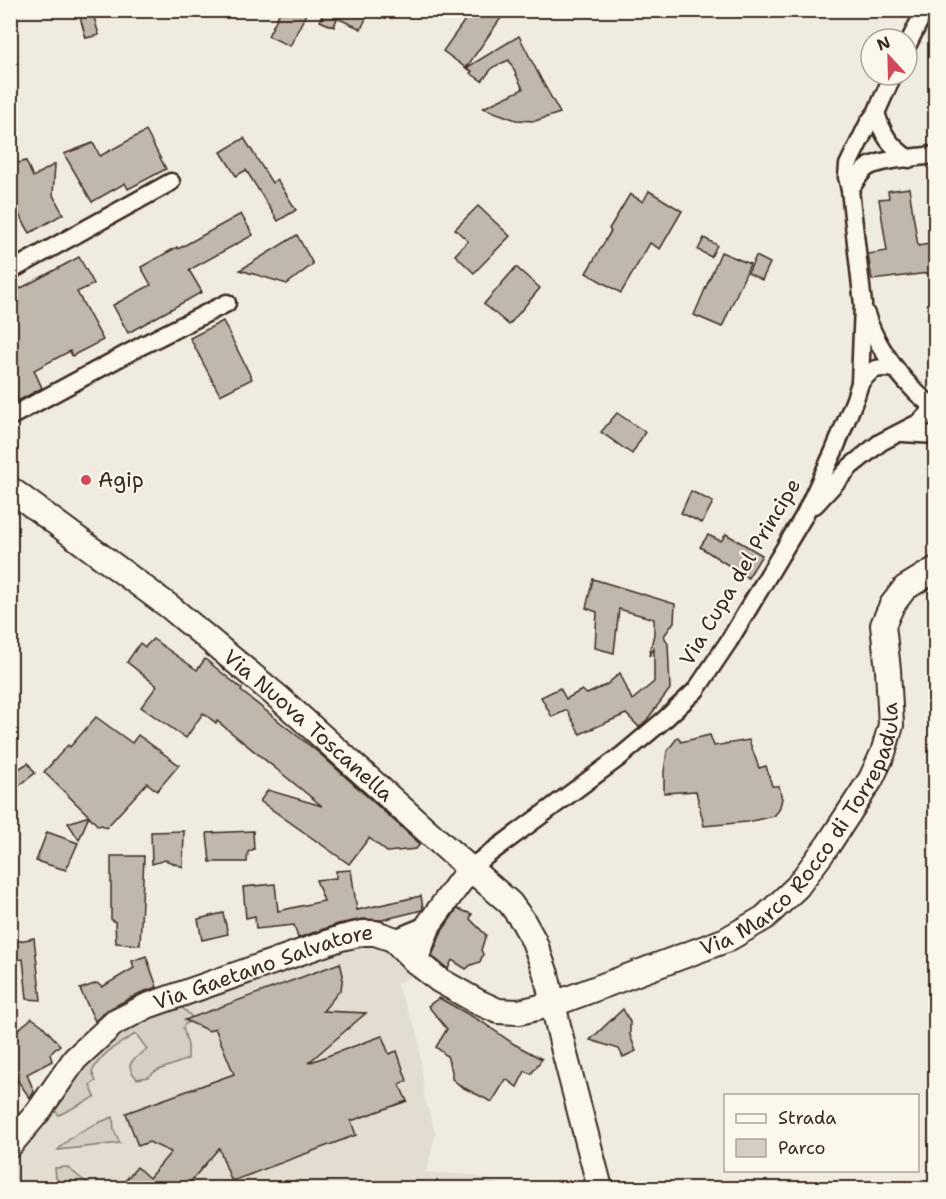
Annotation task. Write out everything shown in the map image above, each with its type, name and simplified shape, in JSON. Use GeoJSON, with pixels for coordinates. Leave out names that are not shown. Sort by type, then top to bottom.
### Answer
{"type":"FeatureCollection","features":[{"type":"Feature","properties":{"kind":"main road","name":"Via Nuova Toscanella"},"geometry":{"type":"LineString","coordinates":[[10,489],[170,607],[278,697],[510,903],[534,942],[546,974],[600,1188]]}},
{"type":"Feature","properties":{"kind":"main road","name":"Via Marco Rocco di Torrepadula"},"geometry":{"type":"LineString","coordinates":[[554,1004],[726,940],[764,918],[797,887],[865,789],[883,753],[891,725],[883,625],[892,605],[905,588],[936,569]]}},
{"type":"Feature","properties":{"kind":"main road"},"geometry":{"type":"LineString","coordinates":[[415,961],[429,924],[470,868]]}},
{"type":"Feature","properties":{"kind":"main road","name":"Via Gaetano Salvatore"},"geometry":{"type":"LineString","coordinates":[[10,1146],[38,1112],[75,1059],[114,1023],[147,1006],[341,938],[375,933],[393,939],[439,980],[498,1011],[519,1012],[554,1004]]}},
{"type":"Feature","properties":{"kind":"street"},"geometry":{"type":"LineString","coordinates":[[916,27],[925,10]]}},
{"type":"Feature","properties":{"kind":"street","name":"Via Cupa del Principe"},"geometry":{"type":"LineString","coordinates":[[470,868],[621,756],[666,719],[696,690],[729,641],[804,516],[834,451],[860,384],[863,304],[847,177],[848,165],[888,87]]}},
{"type":"Feature","properties":{"kind":"street"},"geometry":{"type":"LineString","coordinates":[[876,113],[881,130],[888,141],[909,159]]}},
{"type":"Feature","properties":{"kind":"street"},"geometry":{"type":"LineString","coordinates":[[850,190],[867,167],[878,163],[936,156]]}},
{"type":"Feature","properties":{"kind":"street"},"geometry":{"type":"LineString","coordinates":[[10,271],[171,182]]}},
{"type":"Feature","properties":{"kind":"street"},"geometry":{"type":"LineString","coordinates":[[10,417],[143,345],[227,303]]}},
{"type":"Feature","properties":{"kind":"street","name":"Via Cupa del Principe"},"geometry":{"type":"LineString","coordinates":[[863,304],[869,324],[896,369],[914,390],[935,408]]}},
{"type":"Feature","properties":{"kind":"street"},"geometry":{"type":"LineString","coordinates":[[860,384],[868,373],[876,368],[896,369]]}},
{"type":"Feature","properties":{"kind":"street"},"geometry":{"type":"LineString","coordinates":[[804,516],[851,466],[881,442],[920,422],[935,408]]}},
{"type":"Feature","properties":{"kind":"street"},"geometry":{"type":"LineString","coordinates":[[902,433],[936,435]]}},
{"type":"Feature","properties":{"kind":"street"},"geometry":{"type":"LineString","coordinates":[[834,451],[842,463],[851,466]]}},
{"type":"Feature","properties":{"kind":"street"},"geometry":{"type":"LineString","coordinates":[[393,939],[429,924]]}},
{"type":"Feature","properties":{"kind":"shaded area"},"geometry":{"type":"Polygon","coordinates":[[[356,946],[382,947],[404,961],[414,975],[396,984],[418,1034],[425,1100],[436,1133],[426,1172],[473,1175],[511,1188],[11,1188],[10,1152],[79,1065],[177,1003],[329,949],[356,946]]]}},
{"type":"Feature","properties":{"kind":"green space"},"geometry":{"type":"Polygon","coordinates":[[[177,1003],[191,1016],[192,1021],[185,1024],[183,1028],[188,1045],[188,1059],[156,1071],[148,1077],[137,1079],[130,1065],[147,1049],[136,1034],[111,1050],[96,1065],[92,1072],[96,1081],[90,1085],[95,1097],[59,1115],[53,1109],[82,1063],[134,1022],[177,1003]]]}},
{"type":"Feature","properties":{"kind":"green space"},"geometry":{"type":"Polygon","coordinates":[[[113,1117],[114,1130],[120,1143],[58,1150],[76,1134],[113,1117]]]}},
{"type":"Feature","properties":{"kind":"green space"},"geometry":{"type":"Polygon","coordinates":[[[67,1167],[93,1188],[68,1188],[56,1178],[55,1168],[67,1167]]]}},
{"type":"Feature","properties":{"kind":"building"},"geometry":{"type":"Polygon","coordinates":[[[92,10],[99,35],[86,38],[79,14],[92,10]]]}},
{"type":"Feature","properties":{"kind":"building"},"geometry":{"type":"Polygon","coordinates":[[[281,10],[308,10],[290,46],[268,36],[281,10]]]}},
{"type":"Feature","properties":{"kind":"building"},"geometry":{"type":"Polygon","coordinates":[[[320,10],[370,10],[361,29],[337,18],[334,27],[320,21],[324,12],[320,10]]]}},
{"type":"Feature","properties":{"kind":"building"},"geometry":{"type":"Polygon","coordinates":[[[472,10],[490,10],[501,18],[466,68],[443,51],[472,10]]]}},
{"type":"Feature","properties":{"kind":"building"},"geometry":{"type":"Polygon","coordinates":[[[519,36],[560,113],[535,121],[516,120],[483,108],[523,89],[509,60],[493,67],[482,81],[466,68],[519,36]]]}},
{"type":"Feature","properties":{"kind":"building"},"geometry":{"type":"Polygon","coordinates":[[[146,131],[166,169],[128,189],[125,183],[92,202],[64,154],[93,143],[100,156],[146,131]]]}},
{"type":"Feature","properties":{"kind":"building"},"geometry":{"type":"Polygon","coordinates":[[[244,138],[272,183],[277,179],[296,210],[278,221],[246,170],[236,176],[221,152],[244,138]]]}},
{"type":"Feature","properties":{"kind":"building"},"geometry":{"type":"Polygon","coordinates":[[[26,161],[33,177],[55,164],[53,195],[63,214],[30,233],[10,203],[10,165],[26,161]]]}},
{"type":"Feature","properties":{"kind":"building"},"geometry":{"type":"Polygon","coordinates":[[[909,188],[918,246],[936,243],[936,272],[872,280],[868,254],[887,251],[879,199],[889,198],[888,191],[909,188]]]}},
{"type":"Feature","properties":{"kind":"building"},"geometry":{"type":"Polygon","coordinates":[[[649,191],[682,211],[660,249],[650,243],[621,293],[586,273],[630,194],[643,202],[649,191]]]}},
{"type":"Feature","properties":{"kind":"building"},"geometry":{"type":"Polygon","coordinates":[[[478,206],[510,236],[474,273],[455,255],[468,241],[455,229],[478,206]]]}},
{"type":"Feature","properties":{"kind":"building"},"geometry":{"type":"Polygon","coordinates":[[[241,214],[253,235],[189,270],[202,292],[128,333],[113,305],[151,285],[141,267],[241,214]]]}},
{"type":"Feature","properties":{"kind":"building"},"geometry":{"type":"Polygon","coordinates":[[[297,235],[313,264],[287,284],[240,270],[297,235]]]}},
{"type":"Feature","properties":{"kind":"building"},"geometry":{"type":"Polygon","coordinates":[[[704,238],[717,245],[711,257],[698,250],[704,238]]]}},
{"type":"Feature","properties":{"kind":"building"},"geometry":{"type":"Polygon","coordinates":[[[721,252],[750,264],[722,327],[694,315],[721,252]]]}},
{"type":"Feature","properties":{"kind":"building"},"geometry":{"type":"Polygon","coordinates":[[[756,256],[770,263],[762,280],[748,273],[756,256]]]}},
{"type":"Feature","properties":{"kind":"building"},"geometry":{"type":"Polygon","coordinates":[[[79,257],[94,284],[77,292],[103,340],[72,356],[70,351],[34,370],[42,388],[18,401],[16,396],[10,399],[10,294],[79,257]]]}},
{"type":"Feature","properties":{"kind":"building"},"geometry":{"type":"Polygon","coordinates":[[[516,267],[540,288],[509,325],[484,304],[516,267]]]}},
{"type":"Feature","properties":{"kind":"building"},"geometry":{"type":"Polygon","coordinates":[[[223,321],[252,379],[220,395],[190,338],[223,321]]]}},
{"type":"Feature","properties":{"kind":"building"},"geometry":{"type":"Polygon","coordinates":[[[617,413],[645,432],[632,454],[601,432],[617,413]]]}},
{"type":"Feature","properties":{"kind":"building"},"geometry":{"type":"Polygon","coordinates":[[[691,491],[713,502],[702,523],[681,513],[691,491]]]}},
{"type":"Feature","properties":{"kind":"building"},"geometry":{"type":"Polygon","coordinates":[[[726,534],[762,555],[748,578],[700,547],[708,535],[721,541],[726,534]]]}},
{"type":"Feature","properties":{"kind":"building"},"geometry":{"type":"Polygon","coordinates":[[[593,579],[675,604],[674,622],[664,636],[668,644],[670,689],[639,727],[626,714],[580,734],[567,710],[552,717],[541,697],[560,688],[566,699],[582,690],[587,694],[606,685],[620,673],[632,700],[654,682],[654,649],[649,656],[654,634],[654,619],[619,609],[614,653],[595,648],[597,612],[586,608],[593,579]]]}},
{"type":"Feature","properties":{"kind":"building"},"geometry":{"type":"Polygon","coordinates":[[[153,639],[197,670],[205,659],[319,753],[420,844],[416,849],[387,852],[369,838],[349,864],[260,801],[268,790],[322,806],[217,721],[216,723],[203,713],[186,738],[141,707],[157,686],[127,662],[140,643],[145,647],[153,639]]]}},
{"type":"Feature","properties":{"kind":"building"},"geometry":{"type":"Polygon","coordinates":[[[96,717],[132,743],[138,735],[179,765],[157,791],[147,783],[106,828],[102,825],[98,826],[44,772],[96,717]]]}},
{"type":"Feature","properties":{"kind":"building"},"geometry":{"type":"Polygon","coordinates":[[[710,735],[714,746],[749,740],[759,768],[766,766],[772,786],[779,786],[782,799],[779,810],[774,816],[747,822],[704,826],[696,791],[664,793],[667,751],[678,737],[681,742],[710,735]]]}},
{"type":"Feature","properties":{"kind":"building"},"geometry":{"type":"Polygon","coordinates":[[[28,763],[35,773],[10,793],[10,774],[28,763]]]}},
{"type":"Feature","properties":{"kind":"building"},"geometry":{"type":"Polygon","coordinates":[[[89,816],[79,840],[68,823],[89,816]]]}},
{"type":"Feature","properties":{"kind":"building"},"geometry":{"type":"Polygon","coordinates":[[[184,831],[183,867],[165,860],[152,864],[151,832],[184,831]]]}},
{"type":"Feature","properties":{"kind":"building"},"geometry":{"type":"Polygon","coordinates":[[[253,831],[254,849],[248,852],[247,862],[210,862],[207,833],[253,831]]]}},
{"type":"Feature","properties":{"kind":"building"},"geometry":{"type":"Polygon","coordinates":[[[47,832],[78,843],[66,870],[36,861],[47,832]]]}},
{"type":"Feature","properties":{"kind":"building"},"geometry":{"type":"Polygon","coordinates":[[[111,856],[144,856],[140,945],[116,943],[115,922],[111,919],[111,856]]]}},
{"type":"Feature","properties":{"kind":"building"},"geometry":{"type":"Polygon","coordinates":[[[351,870],[357,910],[421,896],[422,910],[382,920],[363,919],[338,924],[298,938],[294,925],[256,929],[255,916],[246,918],[243,887],[275,884],[278,911],[324,901],[316,880],[336,878],[336,871],[351,870]]]}},
{"type":"Feature","properties":{"kind":"building"},"geometry":{"type":"Polygon","coordinates":[[[457,909],[472,914],[470,919],[486,935],[480,962],[466,969],[452,960],[448,969],[432,956],[442,931],[457,909]]]}},
{"type":"Feature","properties":{"kind":"building"},"geometry":{"type":"Polygon","coordinates":[[[223,913],[228,934],[202,940],[198,919],[223,913]]]}},
{"type":"Feature","properties":{"kind":"building"},"geometry":{"type":"Polygon","coordinates":[[[34,938],[41,1000],[27,999],[23,959],[10,961],[10,943],[34,938]]]}},
{"type":"Feature","properties":{"kind":"building"},"geometry":{"type":"Polygon","coordinates":[[[146,956],[157,987],[107,1010],[95,1021],[80,989],[97,983],[102,987],[134,968],[132,961],[146,956]]]}},
{"type":"Feature","properties":{"kind":"building"},"geometry":{"type":"Polygon","coordinates":[[[340,963],[343,975],[341,989],[323,1011],[366,1013],[308,1063],[382,1036],[389,1054],[397,1051],[407,1081],[399,1084],[407,1101],[351,1121],[356,1135],[235,1180],[231,1180],[219,1148],[185,1188],[119,1188],[137,1167],[149,1178],[171,1152],[149,1142],[138,1146],[126,1113],[234,1074],[215,1028],[209,1031],[185,1020],[340,963]]]}},
{"type":"Feature","properties":{"kind":"building"},"geometry":{"type":"Polygon","coordinates":[[[439,998],[542,1059],[531,1074],[525,1071],[517,1087],[506,1079],[492,1102],[462,1087],[452,1079],[447,1056],[436,1047],[447,1029],[428,1006],[439,998]]]}},
{"type":"Feature","properties":{"kind":"building"},"geometry":{"type":"Polygon","coordinates":[[[623,1009],[630,1022],[630,1035],[636,1051],[623,1057],[619,1049],[590,1040],[623,1009]]]}},
{"type":"Feature","properties":{"kind":"building"},"geometry":{"type":"Polygon","coordinates":[[[32,1018],[42,1025],[60,1045],[50,1054],[52,1061],[27,1074],[34,1092],[30,1098],[10,1070],[10,1036],[32,1018]]]}},
{"type":"Feature","properties":{"kind":"place","name":"Agip"},"geometry":{"type":"Point","coordinates":[86,480]}}]}
